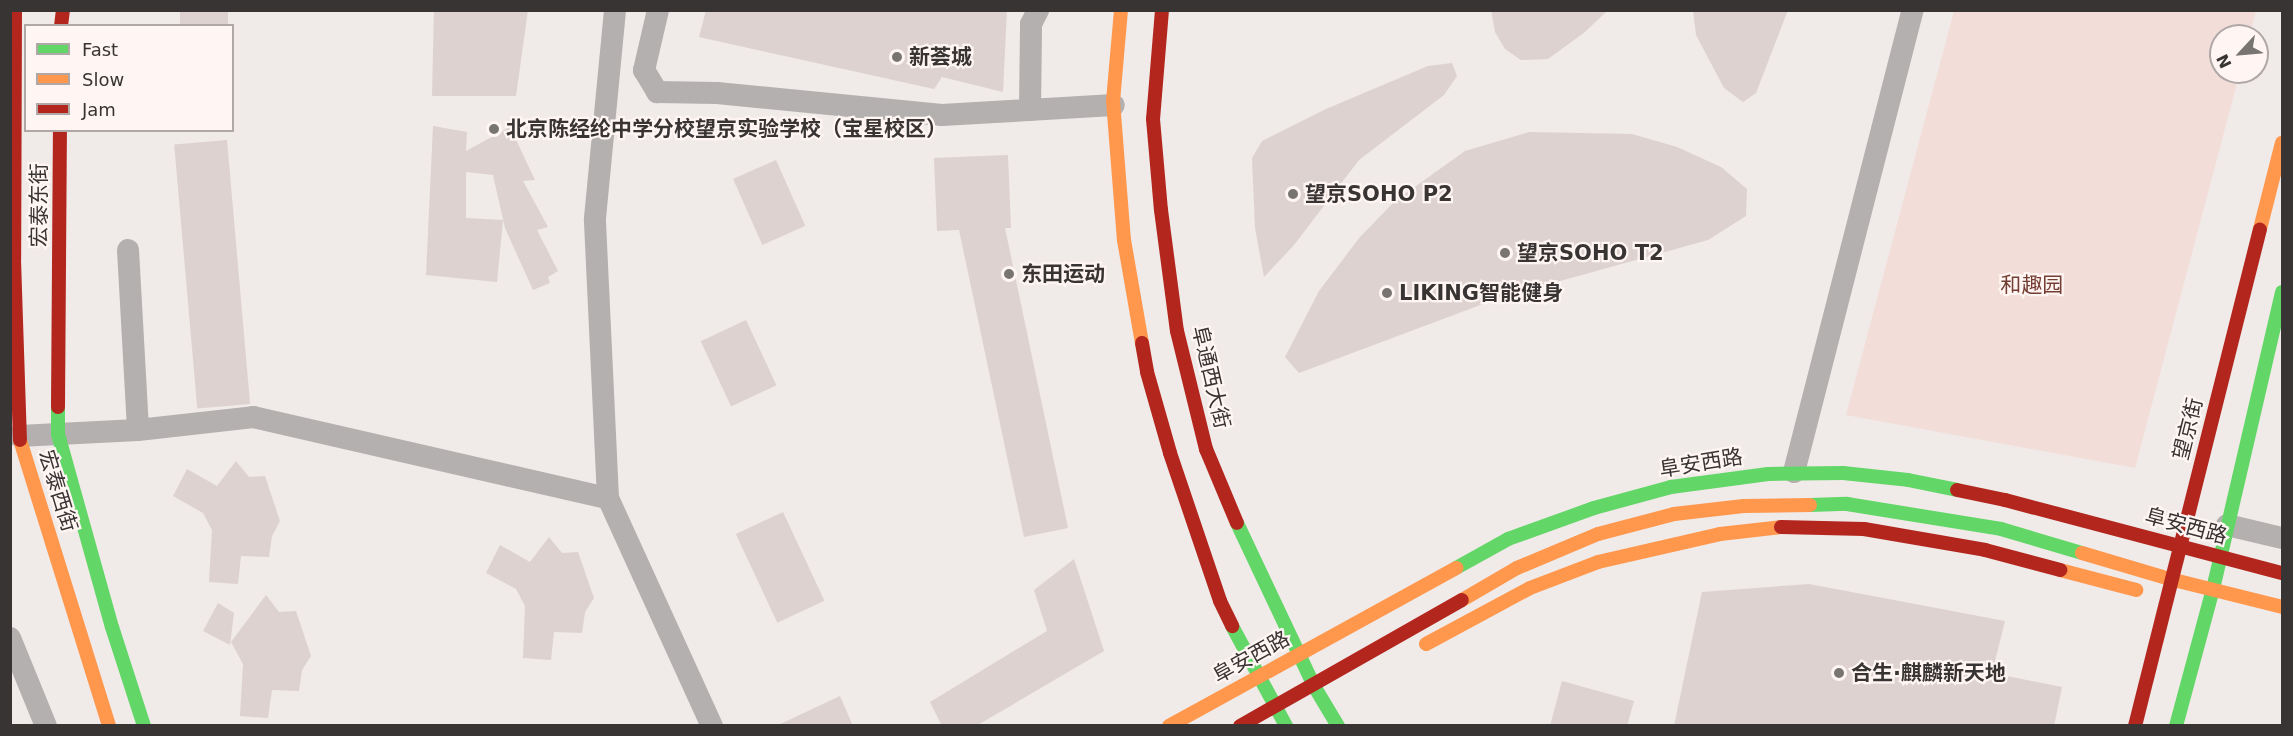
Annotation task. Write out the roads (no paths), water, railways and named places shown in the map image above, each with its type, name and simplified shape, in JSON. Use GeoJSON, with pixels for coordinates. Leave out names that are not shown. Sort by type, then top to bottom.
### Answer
{"type":"FeatureCollection","features":[{"type":"Feature","properties":{"kind":"main road","name":"宏泰西街"},"geometry":{"type":"LineString","coordinates":[[15,10],[15,435],[109,726]]}},
{"type":"Feature","properties":{"kind":"main road"},"geometry":{"type":"LineString","coordinates":[[1121,10],[1114,105],[1124,240],[1147,372],[1170,453],[1220,601],[1258,678],[1287,723]]}},
{"type":"Feature","properties":{"kind":"main road","name":"阜通西大街"},"geometry":{"type":"LineString","coordinates":[[1162,10],[1153,119],[1161,210],[1177,331],[1206,449],[1244,540],[1314,686],[1338,726]]}},
{"type":"Feature","properties":{"kind":"main road","name":"宏泰东街"},"geometry":{"type":"LineString","coordinates":[[60,132],[60,279]]}},
{"type":"Feature","properties":{"kind":"main road","name":"望京街"},"geometry":{"type":"LineString","coordinates":[[2135,726],[2156,595],[2170,579],[2180,547],[2283,143]]}},
{"type":"Feature","properties":{"kind":"main road","name":"宏泰西街"},"geometry":{"type":"LineString","coordinates":[[60,279],[58,434],[112,627],[144,726]]}},
{"type":"Feature","properties":{"kind":"main road"},"geometry":{"type":"LineString","coordinates":[[2176,726],[2213,589],[2283,292]]}},
{"type":"Feature","properties":{"kind":"main road","name":"阜安西路"},"geometry":{"type":"LineString","coordinates":[[1168,726],[1508,539],[1583,512],[1671,487],[1794,472],[1843,473],[1908,480],[2005,500],[2283,573]]}},
{"type":"Feature","properties":{"kind":"main road"},"geometry":{"type":"LineString","coordinates":[[1240,726],[1314,686],[1517,568],[1598,534],[1674,514],[1744,506],[1847,504],[2001,529],[2170,579],[2283,607]]}},
{"type":"Feature","properties":{"kind":"main road"},"geometry":{"type":"LineString","coordinates":[[1411,652],[1530,588],[1598,562],[1720,534],[1794,525],[1864,529],[1984,550],[2156,595]]}},
{"type":"Feature","properties":{"kind":"street"},"geometry":{"type":"LineString","coordinates":[[615,10],[595,218],[608,498],[712,726]]}},
{"type":"Feature","properties":{"kind":"street"},"geometry":{"type":"LineString","coordinates":[[658,10],[644,70],[657,92],[717,93],[942,115],[1114,105]]}},
{"type":"Feature","properties":{"kind":"street"},"geometry":{"type":"LineString","coordinates":[[1029,110],[1031,24],[1038,10]]}},
{"type":"Feature","properties":{"kind":"street"},"geometry":{"type":"LineString","coordinates":[[1794,472],[1913,10]]}},
{"type":"Feature","properties":{"kind":"street"},"geometry":{"type":"LineString","coordinates":[[128,250],[138,430]]}},
{"type":"Feature","properties":{"kind":"street"},"geometry":{"type":"LineString","coordinates":[[15,435],[138,430],[253,417],[608,498]]}},
{"type":"Feature","properties":{"kind":"street"},"geometry":{"type":"LineString","coordinates":[[2227,525],[2283,538]]}},
{"type":"Feature","properties":{"kind":"street"},"geometry":{"type":"LineString","coordinates":[[10,638],[46,726]]}},
{"type":"Feature","properties":{"kind":"place","name":"新荟城"},"geometry":{"type":"Point","coordinates":[897,57]}},
{"type":"Feature","properties":{"kind":"place","name":"北京陈经纶中学分校望京实验学校（宝星校区）"},"geometry":{"type":"Point","coordinates":[494,129]}},
{"type":"Feature","properties":{"kind":"place","name":"望京SOHO P2"},"geometry":{"type":"Point","coordinates":[1293,194]}},
{"type":"Feature","properties":{"kind":"place","name":"望京SOHO T2"},"geometry":{"type":"Point","coordinates":[1505,253]}},
{"type":"Feature","properties":{"kind":"place","name":"东田运动"},"geometry":{"type":"Point","coordinates":[1009,274]}},
{"type":"Feature","properties":{"kind":"place","name":"LIKING智能健身"},"geometry":{"type":"Point","coordinates":[1387,293]}},
{"type":"Feature","properties":{"kind":"place","name":"合生·麒麟新天地"},"geometry":{"type":"Point","coordinates":[1839,673]}},
{"type":"Feature","properties":{"kind":"park label","name":"和趣园"},"geometry":{"type":"Point","coordinates":[2032,285]}}]}
